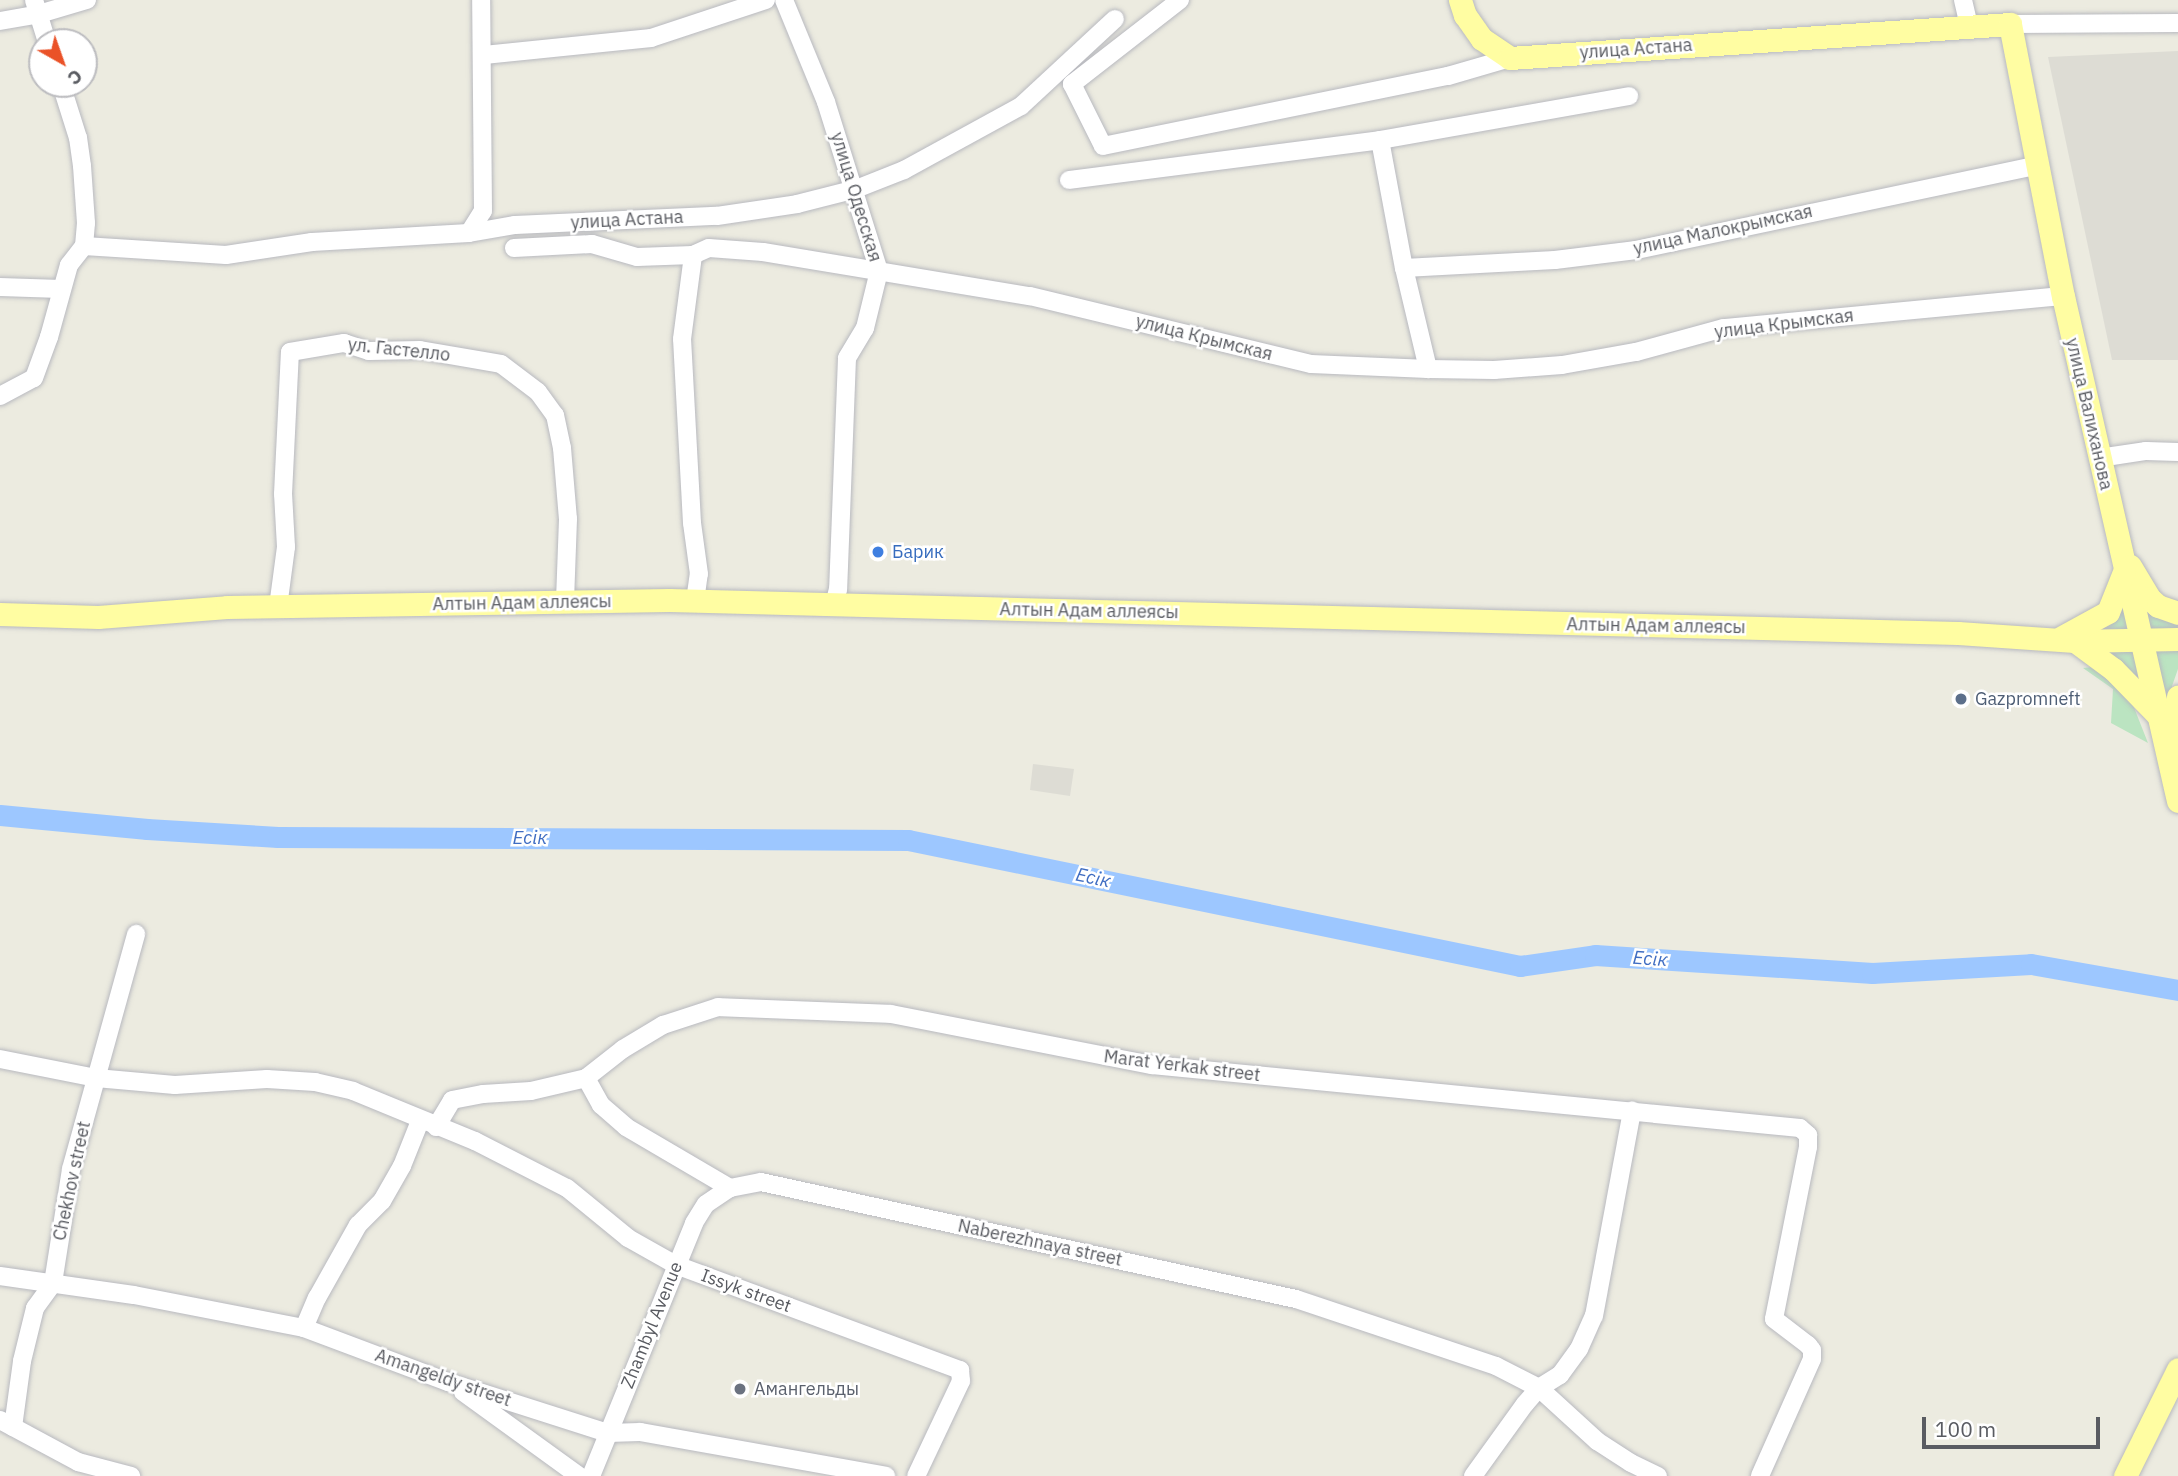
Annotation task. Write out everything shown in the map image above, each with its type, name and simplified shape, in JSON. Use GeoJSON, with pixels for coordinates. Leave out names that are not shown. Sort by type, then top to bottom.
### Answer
{"type":"FeatureCollection","features":[{"type":"Feature","properties":{"kind":"main road"},"geometry":{"type":"LineString","coordinates":[[1460,0],[1465,15],[1482,39],[1510,58]]}},
{"type":"Feature","properties":{"kind":"main road","name":"улица Астана"},"geometry":{"type":"LineString","coordinates":[[1510,58],[2010,24]]}},
{"type":"Feature","properties":{"kind":"main road","name":"улица Валиханова"},"geometry":{"type":"LineString","coordinates":[[2010,24],[2063,296],[2178,801]]}},
{"type":"Feature","properties":{"kind":"main road"},"geometry":{"type":"LineString","coordinates":[[2123,563],[2149,598],[2158,606],[2178,613]]}},
{"type":"Feature","properties":{"kind":"main road"},"geometry":{"type":"LineString","coordinates":[[2123,563],[2108,612],[2066,641],[2113,669],[2157,713]]}},
{"type":"Feature","properties":{"kind":"main road","name":"Алтын Адам аллеясы"},"geometry":{"type":"LineString","coordinates":[[0,614],[98,617],[278,607],[695,601],[1958,633],[2066,641],[2178,639]]}},
{"type":"Feature","properties":{"kind":"main road"},"geometry":{"type":"LineString","coordinates":[[2169,755],[2178,697]]}},
{"type":"Feature","properties":{"kind":"main road"},"geometry":{"type":"LineString","coordinates":[[2125,1476],[2178,1368]]}},
{"type":"Feature","properties":{"kind":"street"},"geometry":{"type":"LineString","coordinates":[[0,21],[36,7],[87,0]]}},
{"type":"Feature","properties":{"kind":"street"},"geometry":{"type":"LineString","coordinates":[[469,233],[484,211],[484,55],[481,0]]}},
{"type":"Feature","properties":{"kind":"street"},"geometry":{"type":"LineString","coordinates":[[484,55],[651,38],[766,0]]}},
{"type":"Feature","properties":{"kind":"street","name":"улица Одесская"},"geometry":{"type":"LineString","coordinates":[[784,0],[826,102],[856,188],[879,271],[866,328],[847,358],[838,589],[834,605]]}},
{"type":"Feature","properties":{"kind":"street","name":"улица Астана"},"geometry":{"type":"LineString","coordinates":[[1180,0],[1072,84],[1103,146],[1448,76],[1510,58]]}},
{"type":"Feature","properties":{"kind":"street"},"geometry":{"type":"LineString","coordinates":[[1963,0],[1969,27]]}},
{"type":"Feature","properties":{"kind":"street"},"geometry":{"type":"LineString","coordinates":[[36,7],[43,28]]}},
{"type":"Feature","properties":{"kind":"street","name":"улица Астана"},"geometry":{"type":"LineString","coordinates":[[84,246],[226,255],[312,242],[469,233],[516,225],[717,216],[797,204],[856,188],[904,170],[1021,106],[1115,19]]}},
{"type":"Feature","properties":{"kind":"street","name":"улица Астана"},"geometry":{"type":"LineString","coordinates":[[2010,24],[2178,23]]}},
{"type":"Feature","properties":{"kind":"street"},"geometry":{"type":"LineString","coordinates":[[1069,180],[1380,140],[1629,96]]}},
{"type":"Feature","properties":{"kind":"street"},"geometry":{"type":"LineString","coordinates":[[0,396],[34,378],[49,337],[69,265],[84,246],[86,223],[82,166],[78,138],[65,98]]}},
{"type":"Feature","properties":{"kind":"street"},"geometry":{"type":"LineString","coordinates":[[1380,140],[1404,268],[1428,369]]}},
{"type":"Feature","properties":{"kind":"street","name":"улица Малокрымская"},"geometry":{"type":"LineString","coordinates":[[1404,268],[1555,260],[1636,250],[2038,165]]}},
{"type":"Feature","properties":{"kind":"street","name":"улица Крымская"},"geometry":{"type":"LineString","coordinates":[[514,248],[592,244],[637,257],[693,255],[709,248],[764,252],[1030,296],[1311,365],[1428,369],[1494,370],[1562,365],[1636,352],[1724,328],[2063,296]]}},
{"type":"Feature","properties":{"kind":"street"},"geometry":{"type":"LineString","coordinates":[[693,255],[682,340],[692,523],[699,574],[695,601]]}},
{"type":"Feature","properties":{"kind":"street"},"geometry":{"type":"LineString","coordinates":[[0,287],[61,289]]}},
{"type":"Feature","properties":{"kind":"street","name":"ул. Гастелло"},"geometry":{"type":"LineString","coordinates":[[278,607],[286,547],[283,494],[290,352],[344,343],[369,351],[420,350],[500,364],[538,392],[555,415],[562,448],[568,519],[565,602]]}},
{"type":"Feature","properties":{"kind":"street"},"geometry":{"type":"LineString","coordinates":[[2099,458],[2146,451],[2178,452]]}},
{"type":"Feature","properties":{"kind":"street","name":"Chekhov street"},"geometry":{"type":"LineString","coordinates":[[7,1423],[35,1308],[53,1283],[71,1169],[136,934]]}},
{"type":"Feature","properties":{"kind":"street","name":"Marat Yerkak street"},"geometry":{"type":"LineString","coordinates":[[586,1078],[623,1049],[663,1025],[718,1007],[891,1014],[1152,1065],[1800,1128],[1808,1135],[1808,1147],[1774,1319],[1808,1345],[1812,1350],[1812,1360],[1760,1476]]}},
{"type":"Feature","properties":{"kind":"street"},"geometry":{"type":"LineString","coordinates":[[0,1059],[96,1078],[175,1085],[267,1079],[316,1082],[353,1091],[428,1124]]}},
{"type":"Feature","properties":{"kind":"street"},"geometry":{"type":"LineString","coordinates":[[304,1328],[317,1298],[359,1225],[382,1201],[428,1124],[452,1100],[483,1094],[531,1091],[586,1078],[601,1105],[626,1127],[730,1188]]}},
{"type":"Feature","properties":{"kind":"street"},"geometry":{"type":"LineString","coordinates":[[1473,1476],[1539,1388],[1560,1375],[1579,1349],[1594,1316],[1632,1111]]}},
{"type":"Feature","properties":{"kind":"street","name":"Issyk street"},"geometry":{"type":"LineString","coordinates":[[428,1124],[475,1142],[567,1188],[628,1238],[676,1265],[960,1370],[961,1381],[916,1476]]}},
{"type":"Feature","properties":{"kind":"street","name":"Naberezhnaya street"},"geometry":{"type":"LineString","coordinates":[[730,1188],[761,1182],[1296,1300],[1496,1366],[1539,1388],[1597,1441],[1631,1464],[1658,1476]]}},
{"type":"Feature","properties":{"kind":"street","name":"Zhambyl Avenue"},"geometry":{"type":"LineString","coordinates":[[591,1476],[694,1223],[706,1204],[730,1188]]}},
{"type":"Feature","properties":{"kind":"street","name":"Amangeldy street"},"geometry":{"type":"LineString","coordinates":[[0,1276],[134,1295],[304,1328],[448,1382],[608,1433],[640,1432],[886,1476]]}},
{"type":"Feature","properties":{"kind":"street"},"geometry":{"type":"LineString","coordinates":[[448,1382],[579,1476]]}},
{"type":"Feature","properties":{"kind":"street"},"geometry":{"type":"LineString","coordinates":[[7,1423],[78,1462],[131,1476]]}},
{"type":"Feature","properties":{"kind":"shaded area"},"geometry":{"type":"Polygon","coordinates":[[[2178,51],[2178,360],[2112,360],[2048,57],[2178,51]]]}},
{"type":"Feature","properties":{"kind":"shaded area"},"geometry":{"type":"Polygon","coordinates":[[[1033,764],[1074,769],[1070,796],[1030,790],[1033,764]]]}},
{"type":"Feature","properties":{"kind":"green space"},"geometry":{"type":"Polygon","coordinates":[[[2131,582],[2178,620],[2178,632],[2148,631],[2131,582]]]}},
{"type":"Feature","properties":{"kind":"green space"},"geometry":{"type":"Polygon","coordinates":[[[2124,590],[2131,630],[2090,628],[2124,590]]]}},
{"type":"Feature","properties":{"kind":"green space"},"geometry":{"type":"Polygon","coordinates":[[[2088,642],[2132,648],[2150,704],[2088,642]]]}},
{"type":"Feature","properties":{"kind":"green space"},"geometry":{"type":"Polygon","coordinates":[[[2178,647],[2178,669],[2172,686],[2171,708],[2153,649],[2178,647]]]}},
{"type":"Feature","properties":{"kind":"green space"},"geometry":{"type":"Polygon","coordinates":[[[2103,666],[2133,705],[2148,743],[2111,723],[2113,689],[2083,668],[2103,666]]]}},
{"type":"Feature","properties":{"kind":"waterway","name":"Есік"},"geometry":{"type":"LineString","coordinates":[[0,815],[147,829],[278,837],[908,840],[1520,966],[1595,955],[1872,973],[2031,964],[2178,990]]}},
{"type":"Feature","properties":{"kind":"place","name":"Барик"},"geometry":{"type":"Point","coordinates":[878,552]}},
{"type":"Feature","properties":{"kind":"place","name":"Gazpromneft"},"geometry":{"type":"Point","coordinates":[1961,699]}},
{"type":"Feature","properties":{"kind":"place","name":"Амангельды"},"geometry":{"type":"Point","coordinates":[740,1389]}}]}
